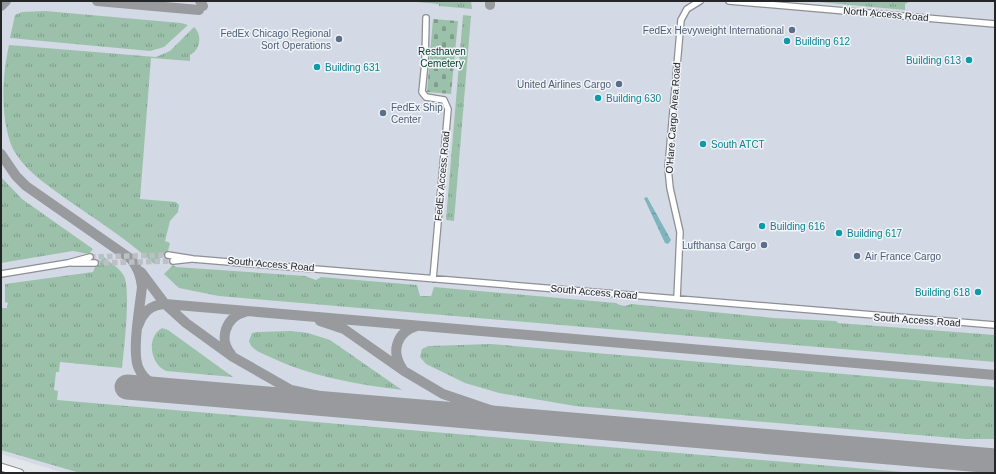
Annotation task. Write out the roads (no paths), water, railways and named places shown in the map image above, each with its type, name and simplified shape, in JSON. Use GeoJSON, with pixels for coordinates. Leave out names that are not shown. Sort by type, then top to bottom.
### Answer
{"type":"FeatureCollection","features":[{"type":"Feature","properties":{"kind":"main road"},"geometry":{"type":"LineString","coordinates":[[1,467],[20,473]]}},
{"type":"Feature","properties":{"kind":"street","name":"O'Hare Cargo Area Road"},"geometry":{"type":"LineString","coordinates":[[677,299],[680,232],[670,188],[668,168],[681,20],[687,9],[700,1]]}},
{"type":"Feature","properties":{"kind":"street","name":"North Access Road"},"geometry":{"type":"LineString","coordinates":[[729,1],[995,24]]}},
{"type":"Feature","properties":{"kind":"street","name":"FedEx Access Road"},"geometry":{"type":"LineString","coordinates":[[426,18],[425,62],[422,92],[426,97],[444,100],[448,109],[433,279]]}},
{"type":"Feature","properties":{"kind":"street","name":"South Access Road"},"geometry":{"type":"LineString","coordinates":[[168,255],[193,259],[995,326]]}},
{"type":"Feature","properties":{"kind":"street"},"geometry":{"type":"LineString","coordinates":[[1,274],[90,258]]}},
{"type":"Feature","properties":{"kind":"street","name":"South Access Road"},"geometry":{"type":"LineString","coordinates":[[174,261],[193,259]]}},
{"type":"Feature","properties":{"kind":"street"},"geometry":{"type":"LineString","coordinates":[[68,263],[95,263]]}},
{"type":"Feature","properties":{"kind":"water"},"geometry":{"type":"Polygon","coordinates":[[[647,197],[671,240],[668,244],[665,243],[644,198],[647,197]]]}},
{"type":"Feature","properties":{"kind":"tunnel"},"geometry":{"type":"LineString","coordinates":[[90,257],[168,255]]}},
{"type":"Feature","properties":{"kind":"tunnel"},"geometry":{"type":"LineString","coordinates":[[95,263],[173,261]]}},
{"type":"Feature","properties":{"kind":"place","name":"FedEx Hevyweight International"},"geometry":{"type":"Point","coordinates":[792,30]}},
{"type":"Feature","properties":{"kind":"place","name":"FedEx Chicago Regional Sort Operations"},"geometry":{"type":"Point","coordinates":[339,39]}},
{"type":"Feature","properties":{"kind":"place","name":"Building 612"},"geometry":{"type":"Point","coordinates":[787,41]}},
{"type":"Feature","properties":{"kind":"place","name":"Building 613"},"geometry":{"type":"Point","coordinates":[969,60]}},
{"type":"Feature","properties":{"kind":"place","name":"Building 631"},"geometry":{"type":"Point","coordinates":[317,67]}},
{"type":"Feature","properties":{"kind":"place","name":"United Airlines Cargo"},"geometry":{"type":"Point","coordinates":[619,84]}},
{"type":"Feature","properties":{"kind":"place","name":"Building 630"},"geometry":{"type":"Point","coordinates":[598,98]}},
{"type":"Feature","properties":{"kind":"place","name":"FedEx Ship Center"},"geometry":{"type":"Point","coordinates":[383,113]}},
{"type":"Feature","properties":{"kind":"place","name":"South ATCT"},"geometry":{"type":"Point","coordinates":[703,144]}},
{"type":"Feature","properties":{"kind":"place","name":"Building 616"},"geometry":{"type":"Point","coordinates":[762,226]}},
{"type":"Feature","properties":{"kind":"place","name":"Building 617"},"geometry":{"type":"Point","coordinates":[839,233]}},
{"type":"Feature","properties":{"kind":"place","name":"Lufthansa Cargo"},"geometry":{"type":"Point","coordinates":[764,245]}},
{"type":"Feature","properties":{"kind":"place","name":"Air France Cargo"},"geometry":{"type":"Point","coordinates":[857,256]}},
{"type":"Feature","properties":{"kind":"place","name":"Building 618"},"geometry":{"type":"Point","coordinates":[978,292]}},
{"type":"Feature","properties":{"kind":"park label","name":"Resthaven Cemetery"},"geometry":{"type":"Point","coordinates":[442,56]}}]}
